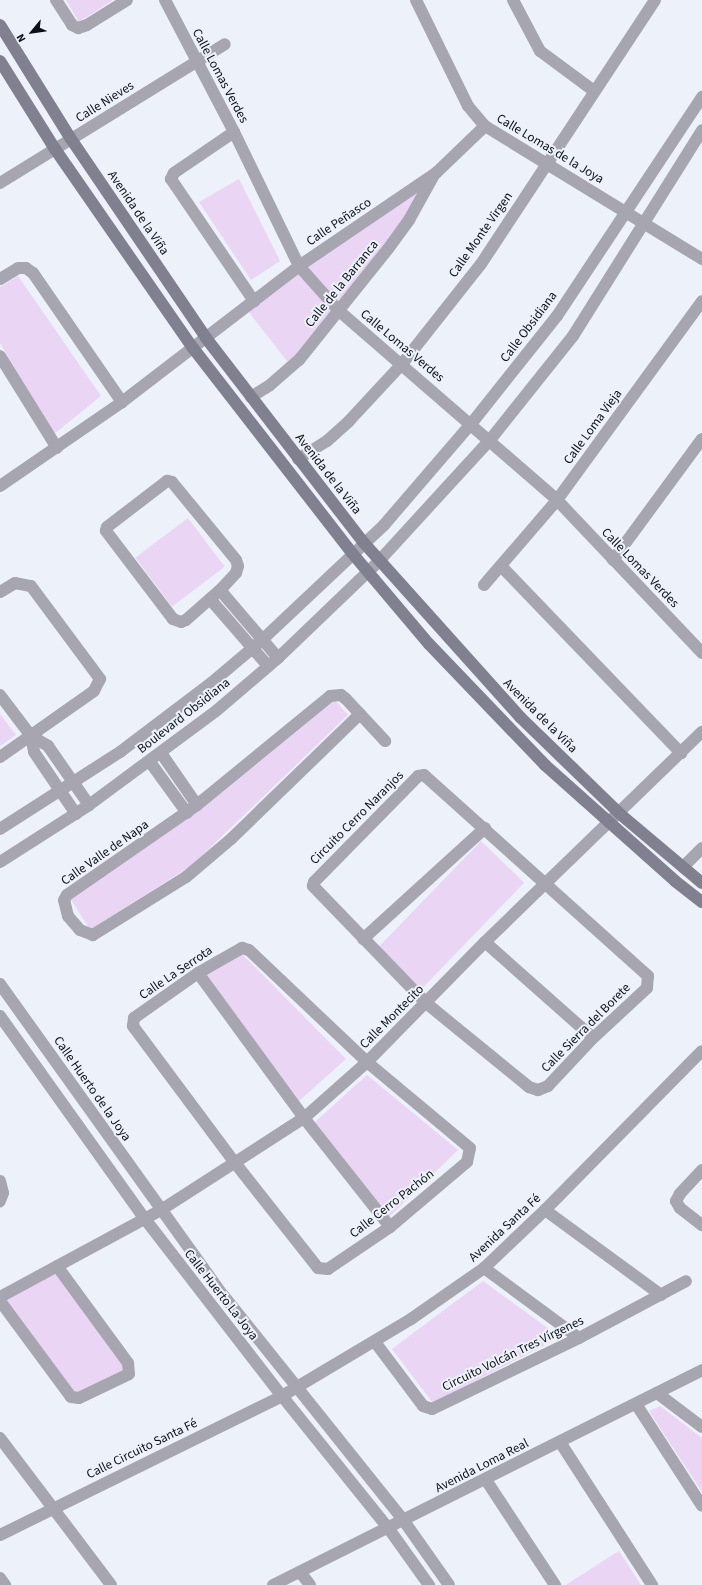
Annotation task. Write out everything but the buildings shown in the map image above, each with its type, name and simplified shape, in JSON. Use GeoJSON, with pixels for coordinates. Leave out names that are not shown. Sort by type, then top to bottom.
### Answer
{"type":"FeatureCollection","features":[{"type":"Feature","properties":{"kind":"street"},"geometry":{"type":"LineString","coordinates":[[56,0],[72,25],[78,28],[87,25],[127,0]]}},
{"type":"Feature","properties":{"kind":"street","name":"Calle Lomas Verdes"},"geometry":{"type":"LineString","coordinates":[[165,0],[196,62],[234,132],[299,266],[338,310],[472,424],[557,500],[702,653]]}},
{"type":"Feature","properties":{"kind":"street","name":"Calle Lomas de la Joya"},"geometry":{"type":"LineString","coordinates":[[416,0],[468,106],[485,126],[702,259]]}},
{"type":"Feature","properties":{"kind":"street"},"geometry":{"type":"LineString","coordinates":[[513,0],[540,51],[594,91]]}},
{"type":"Feature","properties":{"kind":"street","name":"Calle Monte Virgen"},"geometry":{"type":"LineString","coordinates":[[298,459],[327,442],[402,364],[481,264],[655,0]]}},
{"type":"Feature","properties":{"kind":"street","name":"Avenida de la Viña"},"geometry":{"type":"LineString","coordinates":[[0,25],[71,139],[206,338],[364,543],[490,686],[620,814],[702,883]]}},
{"type":"Feature","properties":{"kind":"street","name":"Calle Nieves"},"geometry":{"type":"LineString","coordinates":[[0,183],[225,44]]}},
{"type":"Feature","properties":{"kind":"street"},"geometry":{"type":"LineString","coordinates":[[0,61],[55,150],[193,348],[352,553],[429,644],[492,712],[545,765],[609,824],[702,902]]}},
{"type":"Feature","properties":{"kind":"street","name":"Calle Obsidiana"},"geometry":{"type":"LineString","coordinates":[[352,553],[405,502],[472,424],[557,316],[702,97]]}},
{"type":"Feature","properties":{"kind":"street","name":"Calle Peñasco"},"geometry":{"type":"LineString","coordinates":[[0,486],[122,402],[299,266],[436,172],[485,126]]}},
{"type":"Feature","properties":{"kind":"street"},"geometry":{"type":"LineString","coordinates":[[368,572],[490,440],[573,336],[702,130]]}},
{"type":"Feature","properties":{"kind":"street"},"geometry":{"type":"LineString","coordinates":[[234,132],[174,173],[171,179],[254,301]]}},
{"type":"Feature","properties":{"kind":"street","name":"Calle de la Barranca"},"geometry":{"type":"LineString","coordinates":[[251,397],[270,385],[299,360],[409,220],[436,172]]}},
{"type":"Feature","properties":{"kind":"street"},"geometry":{"type":"LineString","coordinates":[[0,279],[18,268],[26,268],[33,273],[122,402]]}},
{"type":"Feature","properties":{"kind":"street","name":"Calle Loma Vieja"},"geometry":{"type":"LineString","coordinates":[[484,585],[557,500],[702,301]]}},
{"type":"Feature","properties":{"kind":"street"},"geometry":{"type":"LineString","coordinates":[[0,356],[57,448]]}},
{"type":"Feature","properties":{"kind":"street"},"geometry":{"type":"LineString","coordinates":[[613,560],[698,453],[702,439]]}},
{"type":"Feature","properties":{"kind":"street"},"geometry":{"type":"LineString","coordinates":[[172,482],[236,560],[236,573],[220,590],[186,620],[173,619],[108,536],[107,527],[161,485],[172,482]]}},
{"type":"Feature","properties":{"kind":"street","name":"Boulevard Obsidiana"},"geometry":{"type":"LineString","coordinates":[[0,828],[61,792],[165,719],[257,644],[352,553]]}},
{"type":"Feature","properties":{"kind":"street"},"geometry":{"type":"LineString","coordinates":[[501,566],[681,753]]}},
{"type":"Feature","properties":{"kind":"street","name":"Boulevard Obsidiana"},"geometry":{"type":"LineString","coordinates":[[0,862],[76,814],[150,762],[278,658],[368,572]]}},
{"type":"Feature","properties":{"kind":"street"},"geometry":{"type":"LineString","coordinates":[[0,592],[15,583],[31,586],[100,679],[94,691],[32,736],[0,757]]}},
{"type":"Feature","properties":{"kind":"street"},"geometry":{"type":"LineString","coordinates":[[220,590],[257,644],[268,666]]}},
{"type":"Feature","properties":{"kind":"street"},"geometry":{"type":"LineString","coordinates":[[210,599],[257,644],[278,658]]}},
{"type":"Feature","properties":{"kind":"street"},"geometry":{"type":"LineString","coordinates":[[0,695],[32,736],[48,746],[89,805]]}},
{"type":"Feature","properties":{"kind":"street","name":"Calle Valle de Napa"},"geometry":{"type":"LineString","coordinates":[[360,714],[231,839],[186,877],[93,935],[74,924],[65,907],[67,895],[187,813],[330,696],[341,695],[360,714],[385,741]]}},
{"type":"Feature","properties":{"kind":"street","name":"Calle Montecito"},"geometry":{"type":"LineString","coordinates":[[0,1296],[161,1210],[304,1118],[367,1062],[485,942],[620,814],[702,732]]}},
{"type":"Feature","properties":{"kind":"street"},"geometry":{"type":"LineString","coordinates":[[32,736],[34,752],[76,814]]}},
{"type":"Feature","properties":{"kind":"street"},"geometry":{"type":"LineString","coordinates":[[161,753],[197,805]]}},
{"type":"Feature","properties":{"kind":"street"},"geometry":{"type":"LineString","coordinates":[[150,762],[187,813]]}},
{"type":"Feature","properties":{"kind":"street","name":"Circuito Cerro Naranjos"},"geometry":{"type":"LineString","coordinates":[[426,1003],[316,891],[313,886],[314,882],[418,776],[429,778],[485,828],[545,886]]}},
{"type":"Feature","properties":{"kind":"street"},"geometry":{"type":"LineString","coordinates":[[363,939],[485,828]]}},
{"type":"Feature","properties":{"kind":"street"},"geometry":{"type":"LineString","coordinates":[[683,867],[702,848]]}},
{"type":"Feature","properties":{"kind":"street","name":"Calle Sierra del Borete"},"geometry":{"type":"LineString","coordinates":[[426,1003],[529,1087],[538,1090],[548,1086],[593,1038],[646,988],[648,976],[545,886]]}},
{"type":"Feature","properties":{"kind":"street"},"geometry":{"type":"LineString","coordinates":[[485,942],[593,1038]]}},
{"type":"Feature","properties":{"kind":"street","name":"Calle La Serrota"},"geometry":{"type":"LineString","coordinates":[[235,1163],[133,1026],[134,1018],[198,973],[235,950],[242,948],[249,950],[367,1062]]}},
{"type":"Feature","properties":{"kind":"street"},"geometry":{"type":"LineString","coordinates":[[198,973],[304,1118],[390,1227]]}},
{"type":"Feature","properties":{"kind":"street","name":"Calle Huerto de la Joya"},"geometry":{"type":"LineString","coordinates":[[0,984],[161,1210]]}},
{"type":"Feature","properties":{"kind":"street","name":"Calle Huerto La Joya"},"geometry":{"type":"LineString","coordinates":[[0,1016],[145,1219],[282,1396],[389,1529],[430,1585]]}},
{"type":"Feature","properties":{"kind":"street","name":"Avenida Santa Fé"},"geometry":{"type":"LineString","coordinates":[[297,1388],[375,1342],[484,1268],[545,1210],[702,1051]]}},
{"type":"Feature","properties":{"kind":"street","name":"Calle Cerro Pachón"},"geometry":{"type":"LineString","coordinates":[[235,1163],[318,1268],[328,1270],[390,1227],[467,1162],[470,1148],[367,1062]]}},
{"type":"Feature","properties":{"kind":"street"},"geometry":{"type":"LineString","coordinates":[[702,1170],[680,1194],[676,1201],[680,1208],[702,1225]]}},
{"type":"Feature","properties":{"kind":"street"},"geometry":{"type":"LineString","coordinates":[[0,1181],[3,1190],[0,1201]]}},
{"type":"Feature","properties":{"kind":"street","name":"Calle Huerto La Joya"},"geometry":{"type":"LineString","coordinates":[[161,1210],[223,1295],[404,1521],[449,1585]]}},
{"type":"Feature","properties":{"kind":"street"},"geometry":{"type":"LineString","coordinates":[[545,1210],[661,1295]]}},
{"type":"Feature","properties":{"kind":"street"},"geometry":{"type":"LineString","coordinates":[[0,1301],[71,1396],[79,1398],[129,1374],[131,1370],[128,1363],[57,1266]]}},
{"type":"Feature","properties":{"kind":"street"},"geometry":{"type":"LineString","coordinates":[[484,1268],[579,1338]]}},
{"type":"Feature","properties":{"kind":"street","name":"Circuito Volcán Tres Vírgenes"},"geometry":{"type":"LineString","coordinates":[[375,1342],[423,1406],[432,1409],[579,1338],[686,1281]]}},
{"type":"Feature","properties":{"kind":"street","name":"Avenida Loma Real"},"geometry":{"type":"LineString","coordinates":[[273,1585],[389,1529],[702,1370]]}},
{"type":"Feature","properties":{"kind":"street","name":"Calle Circuito Santa Fé"},"geometry":{"type":"LineString","coordinates":[[0,1534],[297,1388]]}},
{"type":"Feature","properties":{"kind":"street"},"geometry":{"type":"LineString","coordinates":[[656,1393],[702,1427]]}},
{"type":"Feature","properties":{"kind":"street"},"geometry":{"type":"LineString","coordinates":[[636,1404],[702,1506]]}},
{"type":"Feature","properties":{"kind":"street"},"geometry":{"type":"LineString","coordinates":[[0,1438],[112,1585]]}},
{"type":"Feature","properties":{"kind":"street"},"geometry":{"type":"LineString","coordinates":[[560,1442],[652,1585]]}},
{"type":"Feature","properties":{"kind":"street"},"geometry":{"type":"LineString","coordinates":[[486,1480],[555,1585]]}},
{"type":"Feature","properties":{"kind":"street"},"geometry":{"type":"LineString","coordinates":[[300,1572],[310,1585]]}},
{"type":"Feature","properties":{"kind":"street"},"geometry":{"type":"LineString","coordinates":[[0,1578],[5,1585]]}},
{"type":"Feature","properties":{"kind":"shaded area"},"geometry":{"type":"Polygon","coordinates":[[[66,0],[113,0],[79,22],[66,0]]]}},
{"type":"Feature","properties":{"kind":"shaded area"},"geometry":{"type":"Polygon","coordinates":[[[239,179],[280,261],[251,280],[199,202],[239,179]]]}},
{"type":"Feature","properties":{"kind":"shaded area"},"geometry":{"type":"Polygon","coordinates":[[[428,183],[405,222],[339,305],[304,267],[428,183]]]}},
{"type":"Feature","properties":{"kind":"shaded area"},"geometry":{"type":"Polygon","coordinates":[[[297,269],[335,309],[290,365],[248,311],[297,269]]]}},
{"type":"Feature","properties":{"kind":"shaded area"},"geometry":{"type":"Polygon","coordinates":[[[18,276],[101,396],[54,434],[0,343],[0,287],[18,276]]]}},
{"type":"Feature","properties":{"kind":"shaded area"},"geometry":{"type":"Polygon","coordinates":[[[188,518],[225,567],[172,606],[135,558],[188,518]]]}},
{"type":"Feature","properties":{"kind":"shaded area"},"geometry":{"type":"Polygon","coordinates":[[[335,700],[348,715],[192,865],[90,930],[70,898],[207,805],[335,700]]]}},
{"type":"Feature","properties":{"kind":"shaded area"},"geometry":{"type":"Polygon","coordinates":[[[0,714],[16,735],[0,746],[0,714]]]}},
{"type":"Feature","properties":{"kind":"shaded area"},"geometry":{"type":"Polygon","coordinates":[[[481,841],[524,883],[421,989],[378,947],[481,841]]]}},
{"type":"Feature","properties":{"kind":"shaded area"},"geometry":{"type":"Polygon","coordinates":[[[241,953],[346,1059],[299,1101],[206,975],[241,953]]]}},
{"type":"Feature","properties":{"kind":"shaded area"},"geometry":{"type":"Polygon","coordinates":[[[367,1075],[458,1150],[389,1217],[315,1122],[367,1075]]]}},
{"type":"Feature","properties":{"kind":"shaded area"},"geometry":{"type":"Polygon","coordinates":[[[56,1273],[128,1370],[75,1395],[2,1299],[56,1273]]]}},
{"type":"Feature","properties":{"kind":"shaded area"},"geometry":{"type":"Polygon","coordinates":[[[483,1281],[560,1337],[433,1403],[392,1349],[483,1281]]]}},
{"type":"Feature","properties":{"kind":"shaded area"},"geometry":{"type":"Polygon","coordinates":[[[660,1406],[702,1438],[702,1492],[649,1411],[660,1406]]]}},
{"type":"Feature","properties":{"kind":"shaded area"},"geometry":{"type":"Polygon","coordinates":[[[619,1551],[641,1585],[567,1585],[567,1584],[619,1551]]]}}]}
